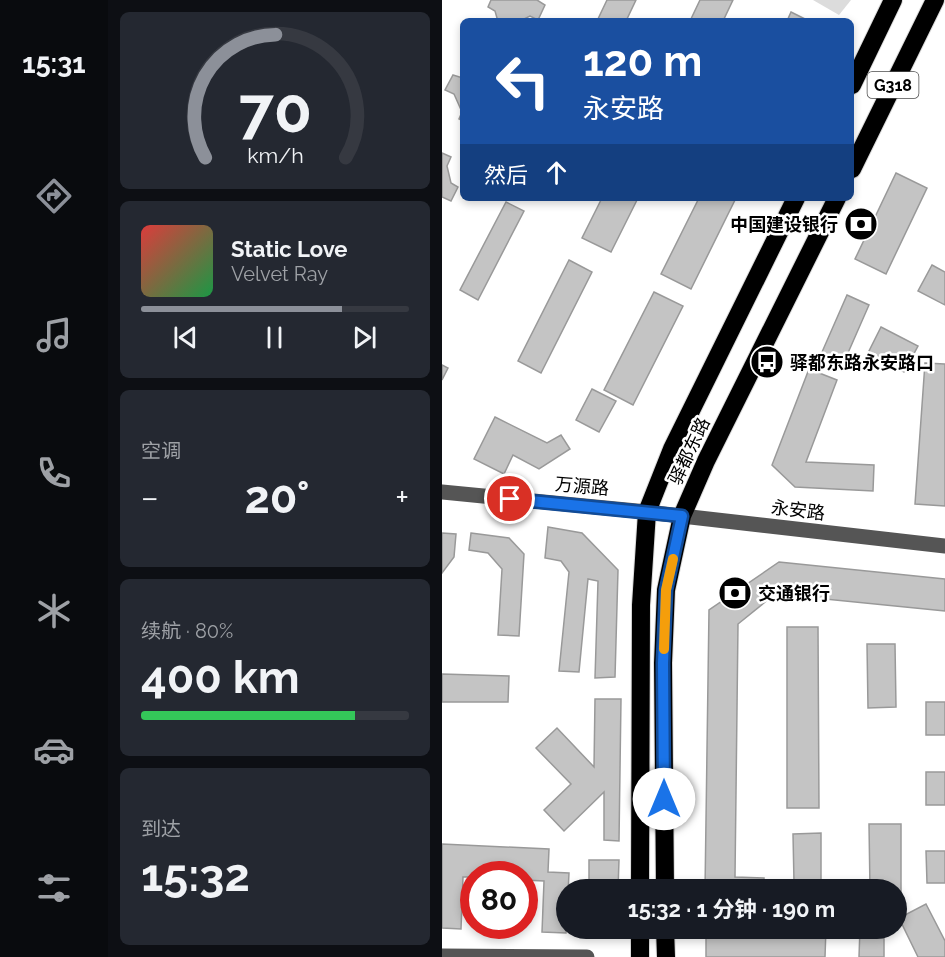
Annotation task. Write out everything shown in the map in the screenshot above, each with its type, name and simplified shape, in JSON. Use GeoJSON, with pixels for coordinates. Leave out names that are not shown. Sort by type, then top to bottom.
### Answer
{"type":"FeatureCollection","features":[{"type":"Feature","properties":{"kind":"highway","name":"G318"},"geometry":{"type":"LineString","coordinates":[[854,81],[893,0]]}},
{"type":"Feature","properties":{"kind":"highway","name":"G318"},"geometry":{"type":"LineString","coordinates":[[854,165],[935,0]]}},
{"type":"Feature","properties":{"kind":"highway","name":"驿都东路"},"geometry":{"type":"LineString","coordinates":[[640,879],[641,605],[647,512],[672,449],[795,201]]}},
{"type":"Feature","properties":{"kind":"highway","name":"驿都东路"},"geometry":{"type":"LineString","coordinates":[[665,879],[663,663],[666,590],[682,516],[706,461],[836,201]]}},
{"type":"Feature","properties":{"kind":"highway"},"geometry":{"type":"LineString","coordinates":[[640,939],[640,957]]}},
{"type":"Feature","properties":{"kind":"highway"},"geometry":{"type":"LineString","coordinates":[[665,939],[666,957]]}},
{"type":"Feature","properties":{"kind":"street","name":"万源路"},"geometry":{"type":"LineString","coordinates":[[442,492],[647,512]]}},
{"type":"Feature","properties":{"kind":"street","name":"永安路"},"geometry":{"type":"LineString","coordinates":[[647,512],[944,546]]}},
{"type":"Feature","properties":{"kind":"street"},"geometry":{"type":"LineString","coordinates":[[442,956],[587,957]]}},
{"type":"Feature","properties":{"kind":"shaded area"},"geometry":{"type":"Polygon","coordinates":[[[813,0],[851,0],[839,15],[813,0]]]}},
{"type":"Feature","properties":{"kind":"building"},"geometry":{"type":"Polygon","coordinates":[[[491,0],[537,0],[545,5],[539,18],[530,16],[497,18],[495,11],[488,7],[491,0]]]}},
{"type":"Feature","properties":{"kind":"building"},"geometry":{"type":"Polygon","coordinates":[[[607,0],[636,0],[627,18],[598,18],[607,0]]]}},
{"type":"Feature","properties":{"kind":"building"},"geometry":{"type":"Polygon","coordinates":[[[700,0],[733,0],[724,18],[691,18],[700,0]]]}},
{"type":"Feature","properties":{"kind":"building"},"geometry":{"type":"Polygon","coordinates":[[[791,12],[803,18],[788,18],[791,12]]]}},
{"type":"Feature","properties":{"kind":"building"},"geometry":{"type":"Polygon","coordinates":[[[453,75],[460,77],[460,108],[454,94],[445,90],[453,75]]]}},
{"type":"Feature","properties":{"kind":"building"},"geometry":{"type":"Polygon","coordinates":[[[442,153],[451,157],[447,166],[451,183],[458,187],[451,201],[442,197],[442,153]]]}},
{"type":"Feature","properties":{"kind":"building"},"geometry":{"type":"Polygon","coordinates":[[[896,173],[927,188],[886,274],[855,259],[896,173]]]}},
{"type":"Feature","properties":{"kind":"building"},"geometry":{"type":"Polygon","coordinates":[[[600,201],[636,201],[611,252],[582,238],[600,201]]]}},
{"type":"Feature","properties":{"kind":"building"},"geometry":{"type":"Polygon","coordinates":[[[698,201],[735,201],[691,289],[661,274],[698,201]]]}},
{"type":"Feature","properties":{"kind":"building"},"geometry":{"type":"Polygon","coordinates":[[[506,202],[524,211],[478,300],[460,290],[506,202]]]}},
{"type":"Feature","properties":{"kind":"building"},"geometry":{"type":"Polygon","coordinates":[[[569,260],[592,272],[541,373],[518,361],[569,260]]]}},
{"type":"Feature","properties":{"kind":"building"},"geometry":{"type":"Polygon","coordinates":[[[932,265],[945,272],[945,305],[918,291],[932,265]]]}},
{"type":"Feature","properties":{"kind":"building"},"geometry":{"type":"Polygon","coordinates":[[[654,292],[683,306],[633,405],[604,390],[654,292]]]}},
{"type":"Feature","properties":{"kind":"building"},"geometry":{"type":"Polygon","coordinates":[[[847,295],[869,305],[844,362],[822,352],[847,295]]]}},
{"type":"Feature","properties":{"kind":"building"},"geometry":{"type":"Polygon","coordinates":[[[881,327],[918,346],[904,372],[868,353],[881,327]]]}},
{"type":"Feature","properties":{"kind":"building"},"geometry":{"type":"Polygon","coordinates":[[[925,363],[945,364],[945,506],[915,504],[925,363]]]}},
{"type":"Feature","properties":{"kind":"building"},"geometry":{"type":"Polygon","coordinates":[[[442,365],[448,368],[442,380],[442,365]]]}},
{"type":"Feature","properties":{"kind":"building"},"geometry":{"type":"Polygon","coordinates":[[[809,369],[837,380],[806,462],[874,465],[873,491],[795,487],[772,465],[809,369]]]}},
{"type":"Feature","properties":{"kind":"building"},"geometry":{"type":"Polygon","coordinates":[[[592,389],[616,401],[599,432],[576,420],[592,389]]]}},
{"type":"Feature","properties":{"kind":"building"},"geometry":{"type":"Polygon","coordinates":[[[495,417],[547,443],[561,435],[570,449],[539,469],[513,455],[504,474],[474,459],[495,417]]]}},
{"type":"Feature","properties":{"kind":"building"},"geometry":{"type":"Polygon","coordinates":[[[548,527],[582,533],[618,570],[615,677],[595,678],[598,581],[588,579],[579,672],[559,671],[569,572],[561,561],[545,558],[548,527]]]}},
{"type":"Feature","properties":{"kind":"building"},"geometry":{"type":"Polygon","coordinates":[[[442,533],[456,534],[454,557],[442,573],[442,533]]]}},
{"type":"Feature","properties":{"kind":"building"},"geometry":{"type":"Polygon","coordinates":[[[471,533],[509,538],[524,554],[519,636],[498,635],[502,569],[488,553],[469,550],[471,533]]]}},
{"type":"Feature","properties":{"kind":"building"},"geometry":{"type":"Polygon","coordinates":[[[779,562],[945,579],[945,611],[775,594],[738,624],[735,877],[764,879],[705,879],[709,610],[779,562]]]}},
{"type":"Feature","properties":{"kind":"building"},"geometry":{"type":"Polygon","coordinates":[[[787,627],[818,627],[819,808],[787,808],[787,627]]]}},
{"type":"Feature","properties":{"kind":"building"},"geometry":{"type":"Polygon","coordinates":[[[867,644],[895,644],[896,707],[868,708],[867,644]]]}},
{"type":"Feature","properties":{"kind":"building"},"geometry":{"type":"Polygon","coordinates":[[[442,674],[509,676],[508,702],[442,702],[442,674]]]}},
{"type":"Feature","properties":{"kind":"building"},"geometry":{"type":"Polygon","coordinates":[[[595,699],[621,699],[619,841],[604,840],[604,792],[564,831],[544,810],[571,784],[536,748],[557,728],[594,767],[595,699]]]}},
{"type":"Feature","properties":{"kind":"building"},"geometry":{"type":"Polygon","coordinates":[[[926,702],[945,702],[945,735],[926,735],[926,702]]]}},
{"type":"Feature","properties":{"kind":"building"},"geometry":{"type":"Polygon","coordinates":[[[926,772],[945,772],[945,805],[926,805],[926,772]]]}},
{"type":"Feature","properties":{"kind":"building"},"geometry":{"type":"Polygon","coordinates":[[[869,824],[901,824],[901,879],[870,879],[869,824]]]}},
{"type":"Feature","properties":{"kind":"building"},"geometry":{"type":"Polygon","coordinates":[[[821,833],[821,879],[794,879],[793,834],[821,833]]]}},
{"type":"Feature","properties":{"kind":"building"},"geometry":{"type":"Polygon","coordinates":[[[442,844],[549,849],[548,872],[569,873],[569,879],[556,879],[556,933],[542,932],[544,881],[538,881],[538,861],[460,861],[460,929],[442,928],[442,844]]]}},
{"type":"Feature","properties":{"kind":"building"},"geometry":{"type":"Polygon","coordinates":[[[926,851],[945,851],[945,883],[927,883],[926,851]]]}},
{"type":"Feature","properties":{"kind":"building"},"geometry":{"type":"Polygon","coordinates":[[[589,860],[619,860],[618,879],[589,879],[589,860]]]}},
{"type":"Feature","properties":{"kind":"building"},"geometry":{"type":"Polygon","coordinates":[[[926,904],[945,941],[945,957],[918,957],[907,934],[907,914],[926,904]]]}},
{"type":"Feature","properties":{"kind":"building"},"geometry":{"type":"Polygon","coordinates":[[[706,939],[826,939],[825,957],[706,957],[706,939]]]}},
{"type":"Feature","properties":{"kind":"building"},"geometry":{"type":"Polygon","coordinates":[[[860,939],[884,939],[884,957],[859,957],[860,939]]]}},
{"type":"Feature","properties":{"kind":"slow traffic"},"geometry":{"type":"LineString","coordinates":[[664,649],[666,590],[673,559]]}},
{"type":"Feature","properties":{"kind":"place","name":"中国建设银行"},"geometry":{"type":"Point","coordinates":[861,224]}},
{"type":"Feature","properties":{"kind":"place","name":"驿都东路永安路口"},"geometry":{"type":"Point","coordinates":[767,362]}},
{"type":"Feature","properties":{"kind":"place","name":"交通银行"},"geometry":{"type":"Point","coordinates":[735,593]}},
{"type":"Feature","properties":{"kind":"route"},"geometry":{"type":"LineString","coordinates":[[510,499],[682,516],[666,590],[663,663],[664,799]]}}]}
